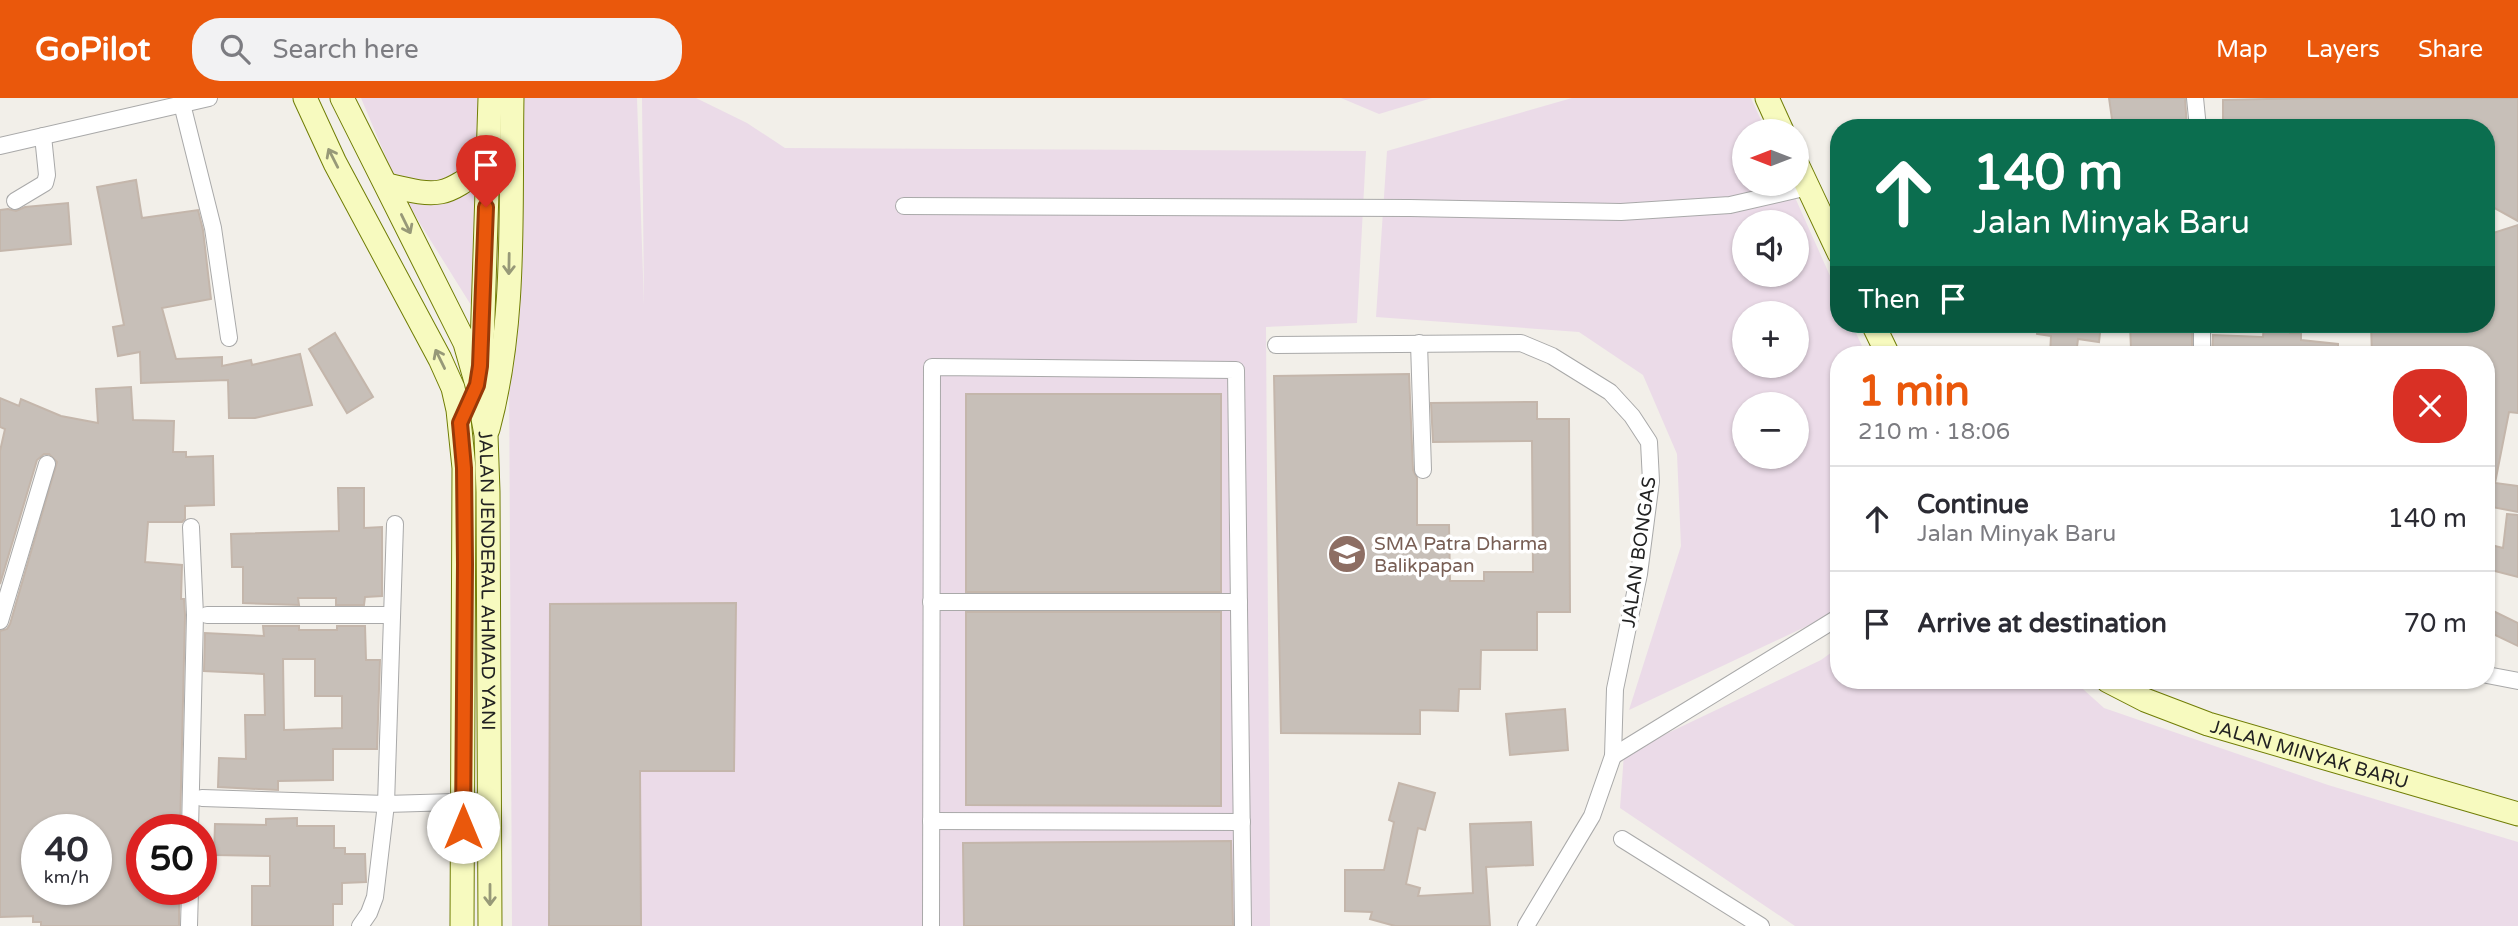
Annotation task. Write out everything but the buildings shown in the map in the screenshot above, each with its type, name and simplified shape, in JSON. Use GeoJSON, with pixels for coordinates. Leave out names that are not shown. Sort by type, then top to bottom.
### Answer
{"type":"FeatureCollection","features":[{"type":"Feature","properties":{"kind":"main road","name":"JALAN JENDERAL AHMAD YANI"},"geometry":{"type":"LineString","coordinates":[[305,98],[335,163],[440,359],[453,388],[460,423],[464,468],[462,926]]}},
{"type":"Feature","properties":{"kind":"main road","name":"JALAN JENDERAL AHMAD YANI"},"geometry":{"type":"LineString","coordinates":[[342,98],[465,343],[477,385],[486,435],[490,926]]}},
{"type":"Feature","properties":{"kind":"main road"},"geometry":{"type":"LineString","coordinates":[[460,423],[477,385],[482,347],[490,98]]}},
{"type":"Feature","properties":{"kind":"main road"},"geometry":{"type":"LineString","coordinates":[[486,435],[497,394],[508,294],[512,98]]}},
{"type":"Feature","properties":{"kind":"main road"},"geometry":{"type":"LineString","coordinates":[[1767,98],[1777,119]]}},
{"type":"Feature","properties":{"kind":"main road"},"geometry":{"type":"LineString","coordinates":[[387,185],[432,194],[455,188],[487,165]]}},
{"type":"Feature","properties":{"kind":"main road"},"geometry":{"type":"LineString","coordinates":[[1810,191],[1830,234]]}},
{"type":"Feature","properties":{"kind":"main road","name":"JALAN MINYAK BARU"},"geometry":{"type":"LineString","coordinates":[[2124,689],[2208,724],[2518,814]]}},
{"type":"Feature","properties":{"kind":"main road"},"geometry":{"type":"LineString","coordinates":[[464,727],[489,727]]}},
{"type":"Feature","properties":{"kind":"street"},"geometry":{"type":"LineString","coordinates":[[2195,98],[2197,119]]}},
{"type":"Feature","properties":{"kind":"street"},"geometry":{"type":"LineString","coordinates":[[0,146],[204,99]]}},
{"type":"Feature","properties":{"kind":"street"},"geometry":{"type":"LineString","coordinates":[[182,104],[213,228],[229,338]]}},
{"type":"Feature","properties":{"kind":"street"},"geometry":{"type":"LineString","coordinates":[[15,201],[45,183],[47,175],[43,136]]}},
{"type":"Feature","properties":{"kind":"street"},"geometry":{"type":"LineString","coordinates":[[904,206],[1410,208],[1622,212],[1730,205],[1769,196]]}},
{"type":"Feature","properties":{"kind":"street"},"geometry":{"type":"LineString","coordinates":[[1419,343],[1423,470]]}},
{"type":"Feature","properties":{"kind":"street","name":"JALAN BONGAS"},"geometry":{"type":"LineString","coordinates":[[1276,345],[1521,343],[1542,352],[1610,392],[1632,416],[1649,442],[1651,481],[1639,574],[1615,689],[1613,756],[1592,816],[1526,926]]}},
{"type":"Feature","properties":{"kind":"street"},"geometry":{"type":"LineString","coordinates":[[931,926],[932,367],[1236,370],[1243,926]]}},
{"type":"Feature","properties":{"kind":"street"},"geometry":{"type":"LineString","coordinates":[[0,621],[47,464]]}},
{"type":"Feature","properties":{"kind":"street"},"geometry":{"type":"LineString","coordinates":[[360,926],[375,897],[391,804],[395,524]]}},
{"type":"Feature","properties":{"kind":"street"},"geometry":{"type":"LineString","coordinates":[[190,814],[195,615],[191,527]]}},
{"type":"Feature","properties":{"kind":"street"},"geometry":{"type":"LineString","coordinates":[[931,602],[1239,602]]}},
{"type":"Feature","properties":{"kind":"street"},"geometry":{"type":"LineString","coordinates":[[207,615],[392,615]]}},
{"type":"Feature","properties":{"kind":"street"},"geometry":{"type":"LineString","coordinates":[[1613,756],[1830,623]]}},
{"type":"Feature","properties":{"kind":"street"},"geometry":{"type":"LineString","coordinates":[[2495,677],[2518,681]]}},
{"type":"Feature","properties":{"kind":"street"},"geometry":{"type":"LineString","coordinates":[[202,798],[391,804],[489,801]]}},
{"type":"Feature","properties":{"kind":"street"},"geometry":{"type":"LineString","coordinates":[[931,821],[1242,822]]}},
{"type":"Feature","properties":{"kind":"street"},"geometry":{"type":"LineString","coordinates":[[1622,839],[1761,926]]}},
{"type":"Feature","properties":{"kind":"street"},"geometry":{"type":"LineString","coordinates":[[189,926],[190,905]]}},
{"type":"Feature","properties":{"kind":"shaded area"},"geometry":{"type":"Polygon","coordinates":[[[361,98],[637,98],[644,305],[642,98],[696,98],[747,123],[785,148],[1366,151],[1357,323],[1266,327],[1270,926],[512,926],[509,366],[401,193],[361,98]]]}},
{"type":"Feature","properties":{"kind":"shaded area"},"geometry":{"type":"Polygon","coordinates":[[[1341,98],[1432,98],[1379,114],[1341,98]]]}},
{"type":"Feature","properties":{"kind":"shaded area"},"geometry":{"type":"Polygon","coordinates":[[[1572,98],[1751,98],[1761,119],[1732,119],[1732,196],[1794,196],[1801,210],[1732,210],[1732,287],[1809,287],[1809,229],[1830,276],[1830,333],[1856,333],[1862,346],[1830,346],[1830,615],[1629,710],[1681,546],[1677,454],[1643,375],[1579,332],[1376,317],[1387,151],[1572,98]]]}},
{"type":"Feature","properties":{"kind":"shaded area"},"geometry":{"type":"Polygon","coordinates":[[[1830,654],[1830,689],[2083,689],[2104,708],[2328,785],[2518,842],[2518,926],[1795,926],[1620,808],[1624,754],[1830,654]]]}},
{"type":"Feature","properties":{"kind":"place","name":"SMA Patra Dharma Balikpapan"},"geometry":{"type":"Point","coordinates":[1347,554]}},
{"type":"Feature","properties":{"kind":"route"},"geometry":{"type":"LineString","coordinates":[[463,827],[465,564],[464,468],[460,423],[477,385],[480,366],[486,207]]}}]}
